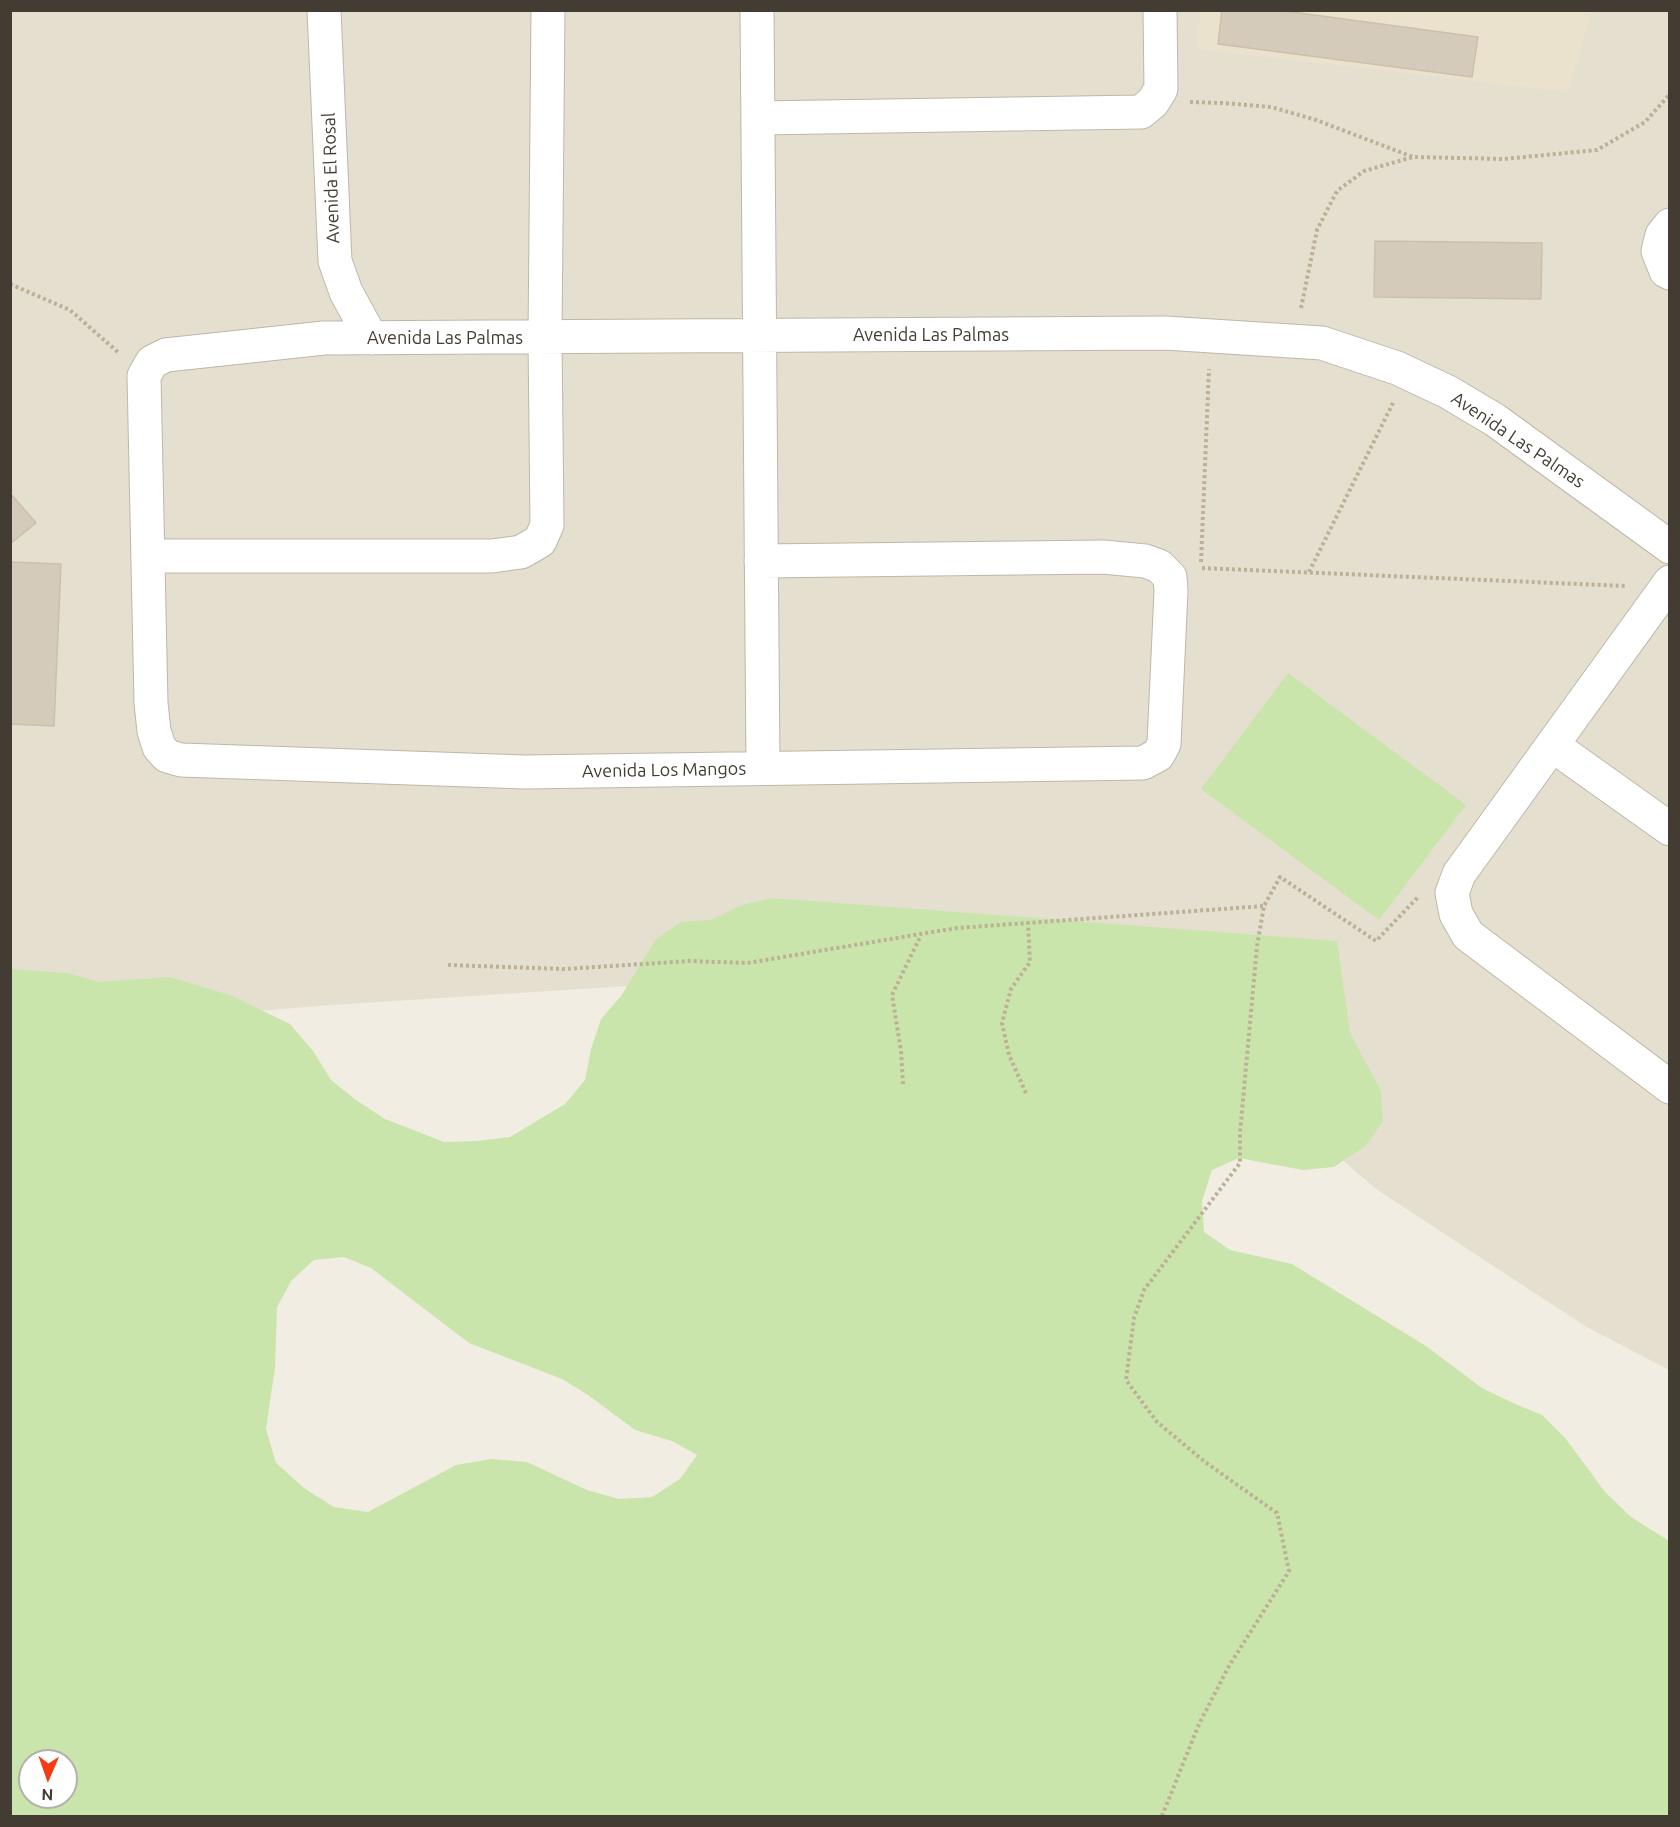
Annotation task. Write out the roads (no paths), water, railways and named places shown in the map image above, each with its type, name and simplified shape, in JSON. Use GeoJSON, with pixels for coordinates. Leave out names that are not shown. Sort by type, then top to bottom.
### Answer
{"type":"FeatureCollection","features":[{"type":"Feature","properties":{"kind":"street","name":"Avenida El Rosal"},"geometry":{"type":"LineString","coordinates":[[324,10],[335,261],[346,292],[371,338]]}},
{"type":"Feature","properties":{"kind":"street"},"geometry":{"type":"LineString","coordinates":[[148,556],[492,556],[521,552],[540,541],[547,525],[545,338],[548,10]]}},
{"type":"Feature","properties":{"kind":"street"},"geometry":{"type":"LineString","coordinates":[[757,10],[764,768]]}},
{"type":"Feature","properties":{"kind":"street"},"geometry":{"type":"LineString","coordinates":[[758,118],[1142,112],[1153,102],[1161,89],[1160,10]]}},
{"type":"Feature","properties":{"kind":"street"},"geometry":{"type":"LineString","coordinates":[[1670,225],[1662,235],[1658,251],[1666,271],[1670,273]]}},
{"type":"Feature","properties":{"kind":"street","name":"Avenida Las Palmas"},"geometry":{"type":"LineString","coordinates":[[148,556],[144,376],[152,362],[166,355],[324,338],[1165,333],[1322,343],[1408,373],[1495,420],[1670,547]]}},
{"type":"Feature","properties":{"kind":"street","name":"Avenida Los Mangos"},"geometry":{"type":"LineString","coordinates":[[148,556],[151,703],[154,731],[159,747],[167,756],[181,760],[525,772],[1143,763],[1158,755],[1164,744],[1171,591],[1170,577],[1159,566],[1145,561],[1103,557],[761,561]]}},
{"type":"Feature","properties":{"kind":"street"},"geometry":{"type":"LineString","coordinates":[[1668,585],[1459,874],[1452,893],[1456,914],[1468,935],[1670,1087]]}},
{"type":"Feature","properties":{"kind":"street"},"geometry":{"type":"LineString","coordinates":[[1552,745],[1670,829]]}}]}
